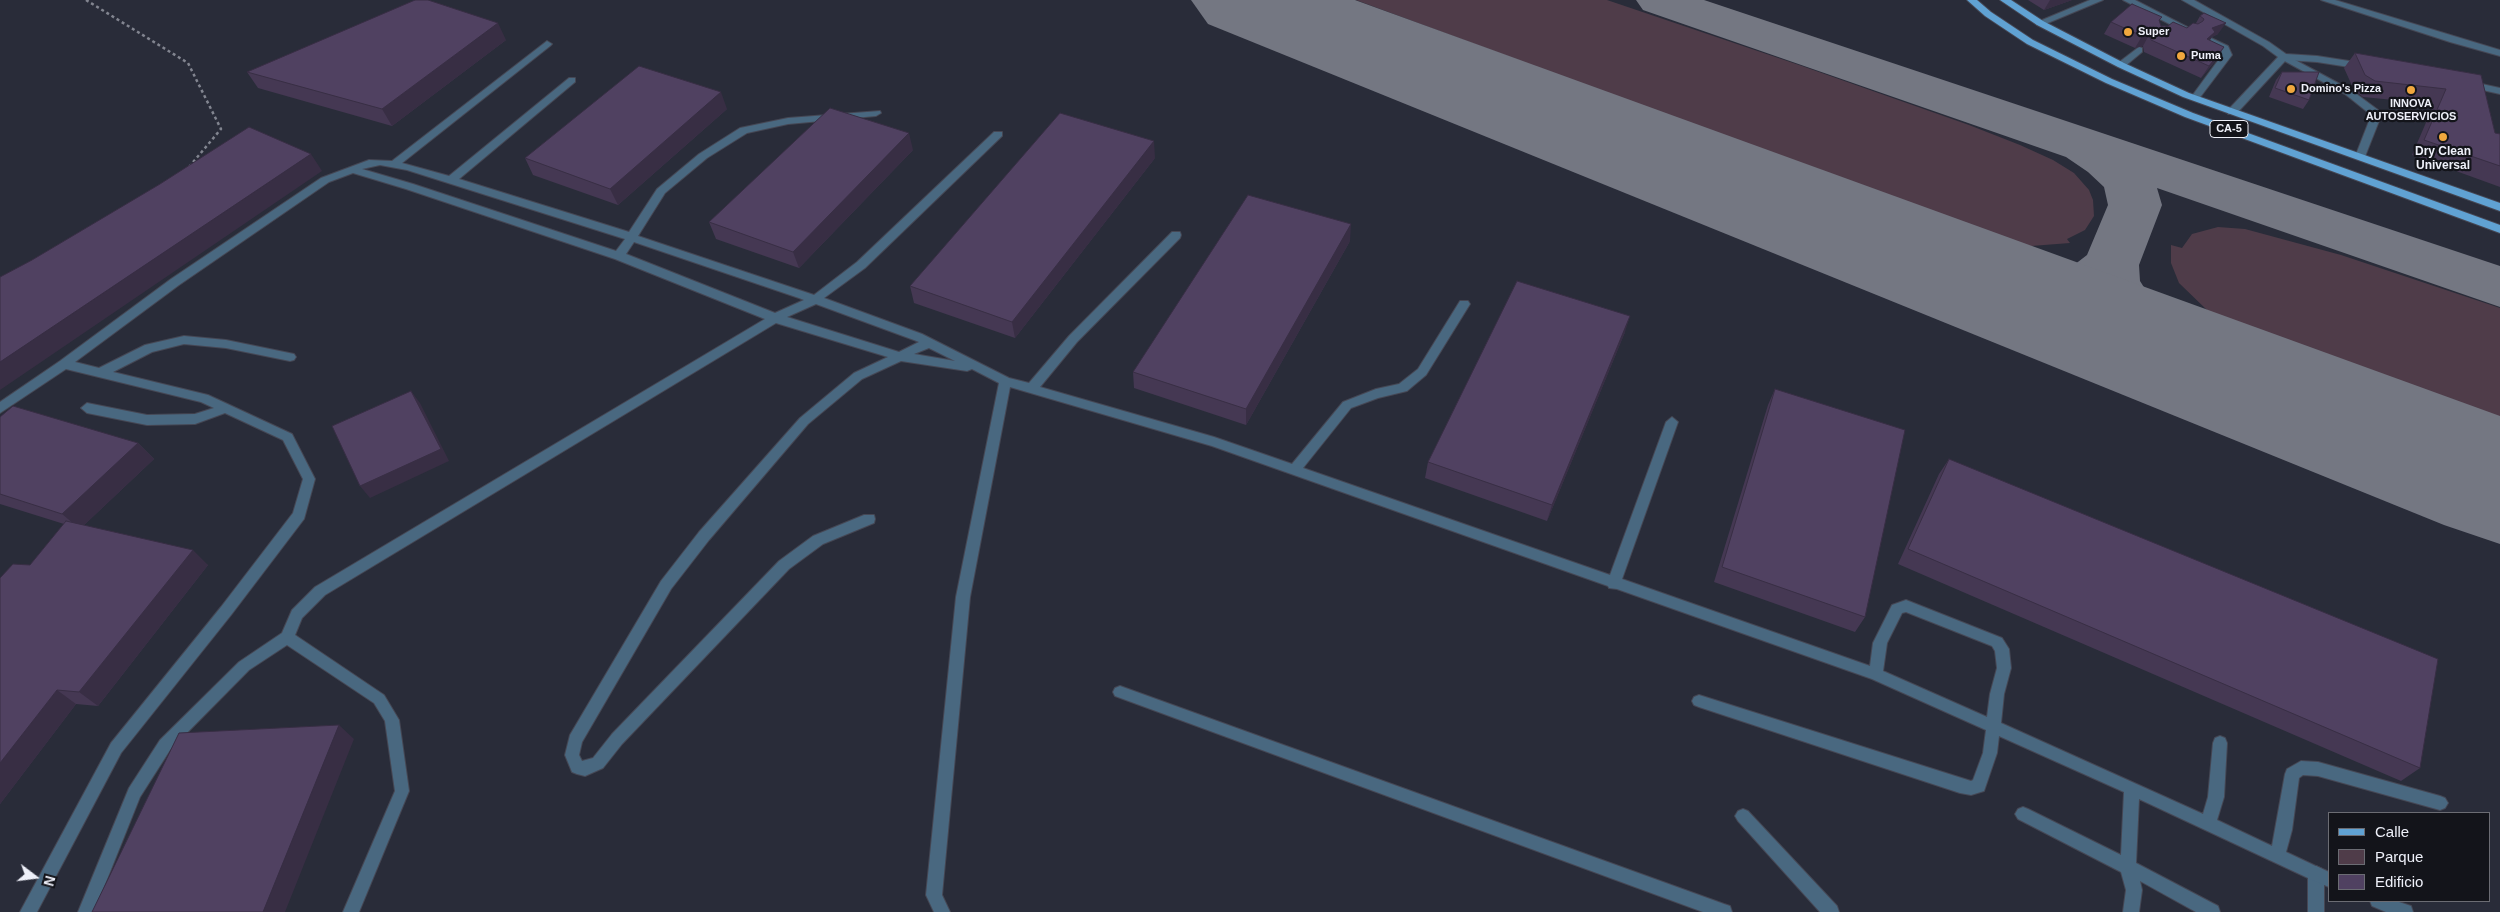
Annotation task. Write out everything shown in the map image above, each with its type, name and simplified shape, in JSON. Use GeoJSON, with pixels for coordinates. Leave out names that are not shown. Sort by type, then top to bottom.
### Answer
{"type":"FeatureCollection","features":[{"type":"Feature","properties":{"kind":"main road","name":"CA-5"},"geometry":{"type":"LineString","coordinates":[[1972,0],[1988,14],[2030,42],[2108,81],[2189,114],[2500,229]]}},
{"type":"Feature","properties":{"kind":"main road","name":"CA-5"},"geometry":{"type":"LineString","coordinates":[[2005,0],[2040,24],[2121,65],[2195,98],[2500,207]]}},
{"type":"Feature","properties":{"kind":"street"},"geometry":{"type":"LineString","coordinates":[[2040,24],[2098,0]]}},
{"type":"Feature","properties":{"kind":"street"},"geometry":{"type":"LineString","coordinates":[[2128,0],[2168,25],[2190,31]]}},
{"type":"Feature","properties":{"kind":"street"},"geometry":{"type":"LineString","coordinates":[[2187,0],[2348,92],[2374,112],[2376,116],[2360,157]]}},
{"type":"Feature","properties":{"kind":"street"},"geometry":{"type":"LineString","coordinates":[[2326,0],[2500,53]]}},
{"type":"Feature","properties":{"kind":"street"},"geometry":{"type":"LineString","coordinates":[[2195,98],[2227,55],[2225,48],[2211,41]]}},
{"type":"Feature","properties":{"kind":"street"},"geometry":{"type":"LineString","coordinates":[[394,164],[547,44]]}},
{"type":"Feature","properties":{"kind":"street"},"geometry":{"type":"LineString","coordinates":[[2121,65],[2139,50]]}},
{"type":"Feature","properties":{"kind":"street"},"geometry":{"type":"LineString","coordinates":[[2284,57],[2317,59],[2374,68]]}},
{"type":"Feature","properties":{"kind":"street"},"geometry":{"type":"LineString","coordinates":[[2232,112],[2284,57]]}},
{"type":"Feature","properties":{"kind":"street"},"geometry":{"type":"LineString","coordinates":[[451,180],[572,80]]}},
{"type":"Feature","properties":{"kind":"street"},"geometry":{"type":"LineString","coordinates":[[2454,81],[2500,91]]}},
{"type":"Feature","properties":{"kind":"street"},"geometry":{"type":"LineString","coordinates":[[619,256],[630,236],[661,191],[703,156],[744,130],[788,121],[876,113]]}},
{"type":"Feature","properties":{"kind":"street"},"geometry":{"type":"LineString","coordinates":[[86,912],[134,793],[165,745],[244,666],[287,637],[297,614],[320,591],[775,318],[814,300],[861,265],[998,134]]}},
{"type":"Feature","properties":{"kind":"street"},"geometry":{"type":"LineString","coordinates":[[0,408],[64,364],[175,282],[325,180],[352,168],[380,162],[394,164],[630,236],[814,300],[928,343],[1005,381],[1214,442],[1510,544],[1614,584],[1876,674],[2132,788],[2322,877],[2316,912]]}},
{"type":"Feature","properties":{"kind":"street"},"geometry":{"type":"LineString","coordinates":[[352,168],[366,175],[409,186],[619,256],[775,318],[903,357],[979,369]]}},
{"type":"Feature","properties":{"kind":"street"},"geometry":{"type":"LineString","coordinates":[[1030,388],[1072,339],[1176,235]]}},
{"type":"Feature","properties":{"kind":"street"},"geometry":{"type":"LineString","coordinates":[[1295,470],[1347,405],[1376,394],[1403,388],[1422,372],[1464,304]]}},
{"type":"Feature","properties":{"kind":"street"},"geometry":{"type":"LineString","coordinates":[[100,373],[149,348],[184,340],[226,344],[290,357]]}},
{"type":"Feature","properties":{"kind":"street"},"geometry":{"type":"LineString","coordinates":[[869,519],[818,540],[784,565],[616,739],[598,763],[585,769],[577,767],[572,755],[575,740],[666,585],[704,536],[804,421],[858,376],[903,357],[928,343]]}},
{"type":"Feature","properties":{"kind":"street"},"geometry":{"type":"LineString","coordinates":[[28,912],[116,748],[299,515],[309,479],[288,437],[204,398],[64,364]]}},
{"type":"Feature","properties":{"kind":"street"},"geometry":{"type":"LineString","coordinates":[[942,912],[934,895],[963,597],[1005,381]]}},
{"type":"Feature","properties":{"kind":"street"},"geometry":{"type":"LineString","coordinates":[[87,408],[147,420],[195,419],[226,408]]}},
{"type":"Feature","properties":{"kind":"street"},"geometry":{"type":"LineString","coordinates":[[1614,584],[1672,422]]}},
{"type":"Feature","properties":{"kind":"street"},"geometry":{"type":"LineString","coordinates":[[1699,701],[1971,788],[1979,786],[1990,753],[1996,694],[2004,668],[2002,649],[1997,642],[1906,606],[1897,609],[1880,643],[1876,674]]}},
{"type":"Feature","properties":{"kind":"street"},"geometry":{"type":"LineString","coordinates":[[287,637],[379,699],[392,720],[402,791],[351,912]]}},
{"type":"Feature","properties":{"kind":"street"},"geometry":{"type":"LineString","coordinates":[[1120,692],[1724,912]]}},
{"type":"Feature","properties":{"kind":"street"},"geometry":{"type":"LineString","coordinates":[[2208,824],[2216,797],[2220,743]]}},
{"type":"Feature","properties":{"kind":"street"},"geometry":{"type":"LineString","coordinates":[[2277,856],[2284,830],[2292,774],[2301,768],[2318,770],[2440,803]]}},
{"type":"Feature","properties":{"kind":"street"},"geometry":{"type":"LineString","coordinates":[[2132,788],[2128,867],[2134,890],[2132,912]]}},
{"type":"Feature","properties":{"kind":"street"},"geometry":{"type":"LineString","coordinates":[[2023,814],[2212,912]]}},
{"type":"Feature","properties":{"kind":"street"},"geometry":{"type":"LineString","coordinates":[[1743,816],[1832,912]]}},
{"type":"Feature","properties":{"kind":"street"},"geometry":{"type":"LineString","coordinates":[[2380,902],[2405,912]]}},
{"type":"Feature","properties":{"kind":"path"},"geometry":{"type":"LineString","coordinates":[[86,0],[188,63],[222,129],[186,170]]}},
{"type":"Feature","properties":{"kind":"green space"},"geometry":{"type":"Polygon","coordinates":[[[1356,0],[1607,0],[1802,66],[2020,145],[2053,160],[2074,173],[2089,190],[2093,200],[2094,216],[2085,230],[2067,239],[2070,243],[2031,246],[2008,242],[1356,0]]]}},
{"type":"Feature","properties":{"kind":"green space"},"geometry":{"type":"Polygon","coordinates":[[[2218,227],[2245,229],[2341,255],[2500,308],[2500,426],[2239,329],[2208,311],[2179,283],[2171,263],[2171,245],[2182,248],[2192,234],[2218,227]]]}},
{"type":"Feature","properties":{"kind":"building"},"geometry":{"type":"Polygon","coordinates":[[[415,0],[428,0],[498,23],[382,109],[247,72],[415,0]]]}},
{"type":"Feature","properties":{"kind":"building"},"geometry":{"type":"Polygon","coordinates":[[[2132,4],[2162,17],[2159,20],[2161,26],[2168,26],[2173,22],[2187,28],[2193,23],[2198,24],[2203,21],[2204,19],[2200,16],[2204,13],[2226,23],[2212,28],[2215,32],[2207,39],[2224,47],[2209,66],[2151,40],[2149,35],[2142,36],[2111,22],[2132,4]]]}},
{"type":"Feature","properties":{"kind":"building"},"geometry":{"type":"Polygon","coordinates":[[[2355,53],[2481,75],[2495,133],[2500,134],[2500,166],[2424,140],[2446,89],[2375,81],[2365,75],[2355,53]]]}},
{"type":"Feature","properties":{"kind":"building"},"geometry":{"type":"Polygon","coordinates":[[[639,66],[721,92],[610,189],[525,158],[639,66]]]}},
{"type":"Feature","properties":{"kind":"building"},"geometry":{"type":"Polygon","coordinates":[[[2282,72],[2319,72],[2309,100],[2275,88],[2282,72]]]}},
{"type":"Feature","properties":{"kind":"building"},"geometry":{"type":"Polygon","coordinates":[[[830,108],[909,133],[793,252],[709,222],[830,108]]]}},
{"type":"Feature","properties":{"kind":"building"},"geometry":{"type":"Polygon","coordinates":[[[1060,113],[1154,141],[1012,322],[910,286],[1060,113]]]}},
{"type":"Feature","properties":{"kind":"building"},"geometry":{"type":"Polygon","coordinates":[[[249,127],[311,154],[0,362],[0,277],[160,184],[249,127]]]}},
{"type":"Feature","properties":{"kind":"building"},"geometry":{"type":"Polygon","coordinates":[[[1248,195],[1351,224],[1246,409],[1133,372],[1248,195]]]}},
{"type":"Feature","properties":{"kind":"building"},"geometry":{"type":"Polygon","coordinates":[[[1517,281],[1630,316],[1552,505],[1428,462],[1517,281]]]}},
{"type":"Feature","properties":{"kind":"building"},"geometry":{"type":"Polygon","coordinates":[[[1775,389],[1905,430],[1865,617],[1722,567],[1775,389]]]}},
{"type":"Feature","properties":{"kind":"building"},"geometry":{"type":"Polygon","coordinates":[[[411,391],[441,449],[360,486],[332,426],[411,391]]]}},
{"type":"Feature","properties":{"kind":"building"},"geometry":{"type":"Polygon","coordinates":[[[13,406],[138,443],[62,514],[0,494],[0,417],[13,406]]]}},
{"type":"Feature","properties":{"kind":"building"},"geometry":{"type":"Polygon","coordinates":[[[1949,459],[2438,659],[2420,768],[1908,549],[1949,459]]]}},
{"type":"Feature","properties":{"kind":"building"},"geometry":{"type":"Polygon","coordinates":[[[66,521],[193,550],[79,692],[57,690],[0,763],[0,578],[13,564],[30,565],[66,521]]]}},
{"type":"Feature","properties":{"kind":"building"},"geometry":{"type":"Polygon","coordinates":[[[339,725],[263,912],[92,912],[179,733],[339,725]]]}},
{"type":"Feature","properties":{"kind":"taxiway"},"geometry":{"type":"LineString","coordinates":[[1659,0],[2083,145]]}},
{"type":"Feature","properties":{"kind":"taxiway"},"geometry":{"type":"LineString","coordinates":[[2083,145],[2500,287]]}},
{"type":"Feature","properties":{"kind":"taxiway"},"geometry":{"type":"LineString","coordinates":[[2083,145],[2120,172],[2130,187],[2135,205],[2111,265]]}},
{"type":"Feature","properties":{"kind":"taxiway"},"geometry":{"type":"LineString","coordinates":[[2002,290],[2036,290],[2085,283],[2099,276],[2111,265]]}},
{"type":"Feature","properties":{"kind":"taxiway"},"geometry":{"type":"LineString","coordinates":[[2111,265],[2112,281],[2119,297],[2134,318],[2154,337],[2194,363]]}},
{"type":"Feature","properties":{"kind":"runway"},"geometry":{"type":"LineString","coordinates":[[1248,0],[2500,481]]}},
{"type":"Feature","properties":{"kind":"place","name":"Super"},"geometry":{"type":"Point","coordinates":[2128,32]}},
{"type":"Feature","properties":{"kind":"place","name":"Puma"},"geometry":{"type":"Point","coordinates":[2181,56]}},
{"type":"Feature","properties":{"kind":"place","name":"Domino's Pizza"},"geometry":{"type":"Point","coordinates":[2291,89]}},
{"type":"Feature","properties":{"kind":"place","name":"INNOVA AUTOSERVICIOS"},"geometry":{"type":"Point","coordinates":[2411,90]}},
{"type":"Feature","properties":{"kind":"place","name":"Dry Clean Universal"},"geometry":{"type":"Point","coordinates":[2443,137]}}]}
